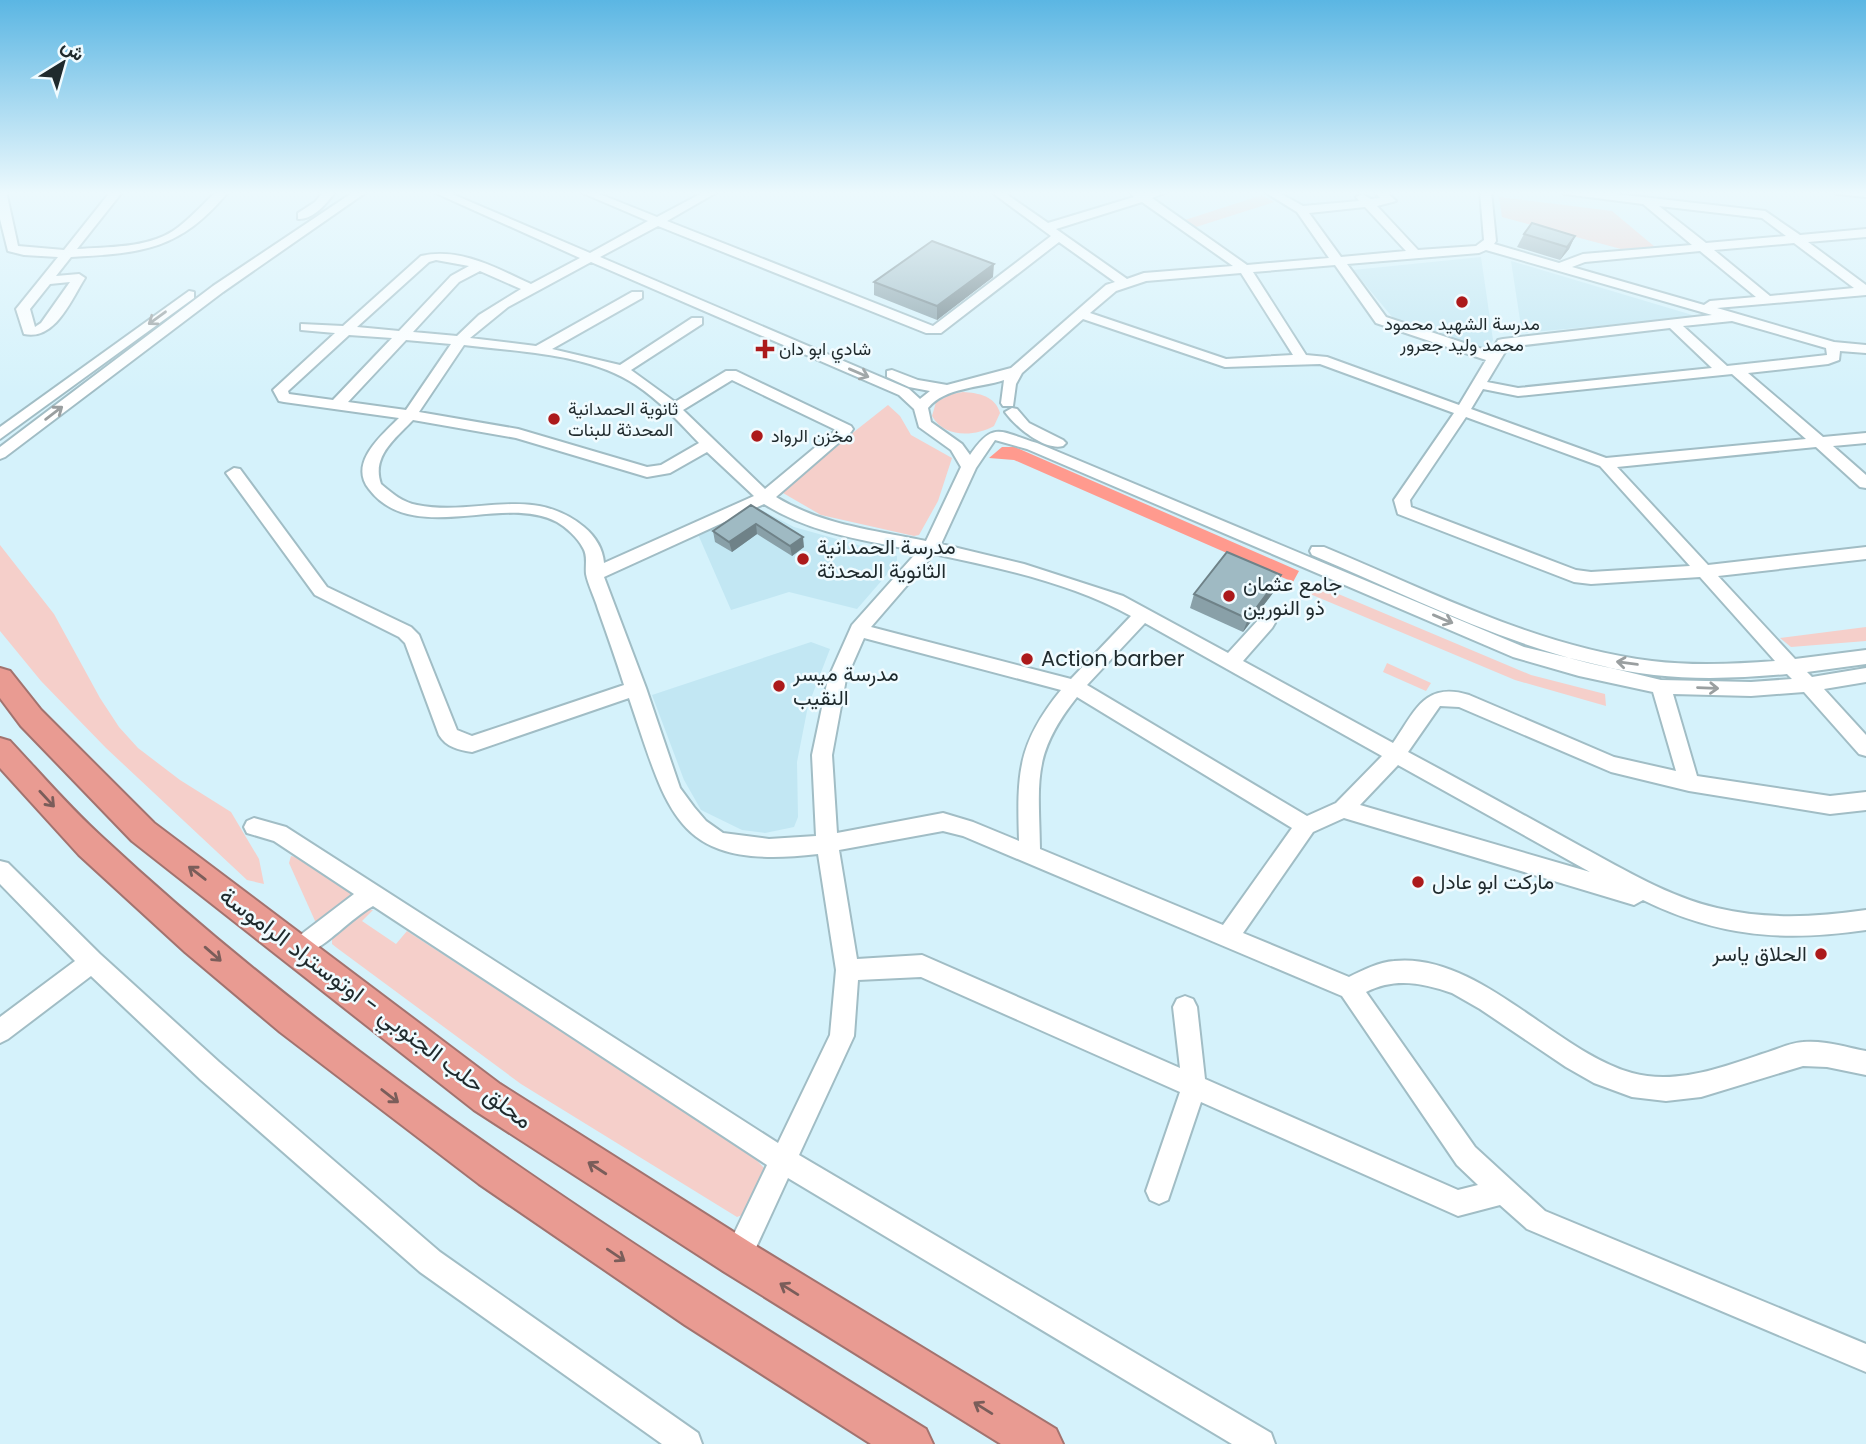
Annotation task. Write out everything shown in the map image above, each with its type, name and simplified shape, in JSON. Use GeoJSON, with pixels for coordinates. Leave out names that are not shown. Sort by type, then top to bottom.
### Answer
{"type":"FeatureCollection","features":[{"type":"Feature","properties":{"kind":"highway","name":"محلق حلب الجنوبي - اوتوستراد الراموسة"},"geometry":{"type":"LineString","coordinates":[[0,678],[32,718],[154,840],[487,1097],[737,1257],[1041,1444]]}},
{"type":"Feature","properties":{"kind":"highway"},"geometry":{"type":"LineString","coordinates":[[0,749],[101,857],[248,984],[447,1140],[746,1342],[911,1444]]}},
{"type":"Feature","properties":{"kind":"street"},"geometry":{"type":"LineString","coordinates":[[47,280],[79,278],[46,326],[37,332],[29,331],[23,309],[63,258]]}},
{"type":"Feature","properties":{"kind":"street"},"geometry":{"type":"LineString","coordinates":[[0,434],[241,258]]}},
{"type":"Feature","properties":{"kind":"street"},"geometry":{"type":"LineString","coordinates":[[0,454],[218,289],[263,258]]}},
{"type":"Feature","properties":{"kind":"street"},"geometry":{"type":"LineString","coordinates":[[427,258],[280,390],[284,398],[410,415],[542,439],[647,472],[666,470],[708,444]]}},
{"type":"Feature","properties":{"kind":"street"},"geometry":{"type":"LineString","coordinates":[[456,258],[532,289]]}},
{"type":"Feature","properties":{"kind":"street"},"geometry":{"type":"LineString","coordinates":[[589,258],[503,304],[476,323],[410,415],[377,452],[370,468],[372,485],[384,498],[404,508],[429,512],[514,509],[544,512],[563,518],[580,532],[594,551],[595,574],[671,792],[694,823],[718,841],[754,846],[827,844],[943,822],[966,828],[1030,854],[1350,988],[1466,1156],[1536,1220],[1866,1358]]}},
{"type":"Feature","properties":{"kind":"street"},"geometry":{"type":"LineString","coordinates":[[607,258],[904,392],[921,408],[924,424],[957,447],[969,467]]}},
{"type":"Feature","properties":{"kind":"street"},"geometry":{"type":"LineString","coordinates":[[608,258],[914,384],[945,389]]}},
{"type":"Feature","properties":{"kind":"street"},"geometry":{"type":"LineString","coordinates":[[749,258],[926,329],[936,330],[1021,258]]}},
{"type":"Feature","properties":{"kind":"street"},"geometry":{"type":"LineString","coordinates":[[1091,258],[1123,282]]}},
{"type":"Feature","properties":{"kind":"street"},"geometry":{"type":"LineString","coordinates":[[1230,258],[1244,268],[1302,359]]}},
{"type":"Feature","properties":{"kind":"street"},"geometry":{"type":"LineString","coordinates":[[921,408],[934,394],[945,389],[967,386],[1016,370],[1111,288],[1123,282],[1144,277],[1359,258]]}},
{"type":"Feature","properties":{"kind":"street"},"geometry":{"type":"LineString","coordinates":[[1530,258],[1833,346],[1866,349]]}},
{"type":"Feature","properties":{"kind":"street"},"geometry":{"type":"LineString","coordinates":[[1560,267],[1582,258]]}},
{"type":"Feature","properties":{"kind":"street"},"geometry":{"type":"LineString","coordinates":[[1717,258],[1769,301]]}},
{"type":"Feature","properties":{"kind":"street"},"geometry":{"type":"LineString","coordinates":[[1696,306],[1866,291],[1823,258]]}},
{"type":"Feature","properties":{"kind":"street"},"geometry":{"type":"LineString","coordinates":[[1338,260],[1381,320],[1494,358]]}},
{"type":"Feature","properties":{"kind":"street"},"geometry":{"type":"LineString","coordinates":[[337,405],[455,279],[478,267]]}},
{"type":"Feature","properties":{"kind":"street"},"geometry":{"type":"LineString","coordinates":[[538,351],[637,295]]}},
{"type":"Feature","properties":{"kind":"street"},"geometry":{"type":"LineString","coordinates":[[1080,314],[1224,363],[1322,360],[1605,463],[1866,438]]}},
{"type":"Feature","properties":{"kind":"street"},"geometry":{"type":"LineString","coordinates":[[1731,317],[1503,343],[1462,412],[1402,500],[1405,510],[1574,576],[1597,578],[1707,571],[1866,553]]}},
{"type":"Feature","properties":{"kind":"street"},"geometry":{"type":"LineString","coordinates":[[622,370],[697,321]]}},
{"type":"Feature","properties":{"kind":"street"},"geometry":{"type":"LineString","coordinates":[[1673,324],[1820,442],[1866,484]]}},
{"type":"Feature","properties":{"kind":"street"},"geometry":{"type":"LineString","coordinates":[[306,327],[462,341],[538,351],[606,364],[622,370],[674,409],[766,497],[789,512],[820,525],[931,547],[1073,584],[1117,600],[1634,886],[1694,912]]}},
{"type":"Feature","properties":{"kind":"street"},"geometry":{"type":"LineString","coordinates":[[1478,384],[1518,392],[1828,360],[1834,357],[1833,346]]}},
{"type":"Feature","properties":{"kind":"street"},"geometry":{"type":"LineString","coordinates":[[737,1257],[842,1036],[846,970],[827,844],[822,755],[836,680],[858,630],[931,547],[969,467],[992,436],[1008,425],[1008,389],[1016,370]]}},
{"type":"Feature","properties":{"kind":"street"},"geometry":{"type":"LineString","coordinates":[[595,574],[766,497],[846,429],[731,374],[674,409]]}},
{"type":"Feature","properties":{"kind":"street"},"geometry":{"type":"LineString","coordinates":[[967,386],[992,391],[1024,426],[1045,438],[1401,593],[1519,652],[1579,669],[1661,687],[1751,690],[1808,685],[1866,675]]}},
{"type":"Feature","properties":{"kind":"street"},"geometry":{"type":"LineString","coordinates":[[942,437],[966,441],[992,436],[1032,446],[1401,593],[1528,639],[1625,664],[1749,671],[1866,657]]}},
{"type":"Feature","properties":{"kind":"street"},"geometry":{"type":"LineString","coordinates":[[1605,463],[1707,571],[1866,748]]}},
{"type":"Feature","properties":{"kind":"street"},"geometry":{"type":"LineString","coordinates":[[234,473],[321,591],[405,632],[413,640],[449,735],[460,742],[472,744],[636,688]]}},
{"type":"Feature","properties":{"kind":"street"},"geometry":{"type":"LineString","coordinates":[[1030,854],[1030,765],[1036,739],[1075,687],[1142,615]]}},
{"type":"Feature","properties":{"kind":"street"},"geometry":{"type":"LineString","coordinates":[[1230,663],[1266,623]]}},
{"type":"Feature","properties":{"kind":"street"},"geometry":{"type":"LineString","coordinates":[[858,630],[1075,687],[1306,826]]}},
{"type":"Feature","properties":{"kind":"street"},"geometry":{"type":"LineString","coordinates":[[1661,687],[1689,783]]}},
{"type":"Feature","properties":{"kind":"street"},"geometry":{"type":"LineString","coordinates":[[1227,936],[1306,826],[1343,809],[1396,754],[1434,700],[1446,697],[1462,700],[1611,764],[1689,783],[1830,805],[1866,801]]}},
{"type":"Feature","properties":{"kind":"street"},"geometry":{"type":"LineString","coordinates":[[1343,809],[1694,912],[1754,925],[1815,928],[1866,920]]}},
{"type":"Feature","properties":{"kind":"street"},"geometry":{"type":"LineString","coordinates":[[254,827],[279,833],[782,1160],[1261,1444]]}},
{"type":"Feature","properties":{"kind":"street"},"geometry":{"type":"LineString","coordinates":[[0,870],[92,962],[210,1071],[430,1262],[687,1444]]}},
{"type":"Feature","properties":{"kind":"street"},"geometry":{"type":"LineString","coordinates":[[307,943],[352,904],[373,895]]}},
{"type":"Feature","properties":{"kind":"street"},"geometry":{"type":"LineString","coordinates":[[0,1031],[92,962]]}},
{"type":"Feature","properties":{"kind":"street"},"geometry":{"type":"LineString","coordinates":[[846,970],[922,966],[1458,1203],[1504,1191]]}},
{"type":"Feature","properties":{"kind":"street"},"geometry":{"type":"LineString","coordinates":[[1350,988],[1375,975],[1401,971],[1429,975],[1457,984],[1604,1076],[1664,1090],[1715,1082],[1801,1054],[1823,1054],[1866,1063]]}},
{"type":"Feature","properties":{"kind":"street"},"geometry":{"type":"LineString","coordinates":[[1159,1191],[1195,1087],[1185,1007]]}},
{"type":"Feature","properties":{"kind":"shaded area"},"geometry":{"type":"Polygon","coordinates":[[[1481,258],[1493,340],[1489,347],[1482,348],[1394,319],[1353,270],[1481,258]]]}},
{"type":"Feature","properties":{"kind":"shaded area"},"geometry":{"type":"Polygon","coordinates":[[[1511,261],[1699,317],[1522,333],[1511,261]]]}},
{"type":"Feature","properties":{"kind":"shaded area"},"geometry":{"type":"Polygon","coordinates":[[[963,392],[990,399],[998,407],[1000,413],[994,426],[978,432],[960,433],[952,432],[937,423],[932,416],[936,402],[963,392]]]}},
{"type":"Feature","properties":{"kind":"shaded area"},"geometry":{"type":"Polygon","coordinates":[[[888,405],[900,416],[911,435],[952,458],[938,501],[919,535],[821,515],[783,493],[783,488],[888,405]]]}},
{"type":"Feature","properties":{"kind":"shaded area"},"geometry":{"type":"Polygon","coordinates":[[[1002,447],[1015,447],[1299,571],[1293,582],[1014,460],[989,458],[1002,447]]]}},
{"type":"Feature","properties":{"kind":"shaded area","name":"مدرسة الحمدانية الثانوية المحدثة"},"geometry":{"type":"Polygon","coordinates":[[[754,506],[794,527],[897,556],[897,563],[857,609],[789,592],[731,610],[697,532],[754,506]]]}},
{"type":"Feature","properties":{"kind":"shaded area"},"geometry":{"type":"Polygon","coordinates":[[[0,545],[54,614],[119,727],[138,748],[180,780],[231,812],[259,859],[264,884],[247,880],[106,748],[41,681],[0,631],[0,545]]]}},
{"type":"Feature","properties":{"kind":"shaded area"},"geometry":{"type":"Polygon","coordinates":[[[1317,585],[1531,675],[1605,694],[1606,706],[1515,680],[1310,594],[1317,585]]]}},
{"type":"Feature","properties":{"kind":"shaded area"},"geometry":{"type":"Polygon","coordinates":[[[1866,627],[1866,641],[1791,647],[1780,638],[1866,627]]]}},
{"type":"Feature","properties":{"kind":"shaded area"},"geometry":{"type":"Polygon","coordinates":[[[811,642],[830,649],[808,706],[797,762],[798,817],[794,827],[765,833],[742,830],[701,810],[684,780],[652,695],[811,642]]]}},
{"type":"Feature","properties":{"kind":"shaded area"},"geometry":{"type":"Polygon","coordinates":[[[1387,663],[1431,683],[1426,691],[1383,672],[1387,663]]]}},
{"type":"Feature","properties":{"kind":"shaded area"},"geometry":{"type":"Polygon","coordinates":[[[291,856],[355,895],[316,923],[289,863],[291,856]]]}},
{"type":"Feature","properties":{"kind":"shaded area"},"geometry":{"type":"Polygon","coordinates":[[[360,909],[373,910],[362,921],[396,944],[407,931],[750,1153],[764,1168],[745,1214],[737,1217],[521,1084],[337,948],[332,944],[332,936],[360,909]]]}},
{"type":"Feature","properties":{"kind":"building"},"geometry":{"type":"Polygon","coordinates":[[[907,258],[979,258],[994,264],[937,306],[874,282],[907,258]]]}},
{"type":"Feature","properties":{"kind":"building"},"geometry":{"type":"Polygon","coordinates":[[[751,505],[803,537],[790,546],[756,524],[729,542],[713,531],[751,505]]]}},
{"type":"Feature","properties":{"kind":"building"},"geometry":{"type":"Polygon","coordinates":[[[1227,552],[1281,575],[1248,619],[1194,594],[1227,552]]]}},
{"type":"Feature","properties":{"kind":"place","name":"مدرسة الشهيد محمود محمد وليد جعرور"},"geometry":{"type":"Point","coordinates":[1462,302]}},
{"type":"Feature","properties":{"kind":"place","name":"شادي ابو دان"},"geometry":{"type":"Point","coordinates":[765,349]}},
{"type":"Feature","properties":{"kind":"place","name":"ثانوية الحمدانية المحدثة للبنات"},"geometry":{"type":"Point","coordinates":[554,419]}},
{"type":"Feature","properties":{"kind":"place","name":"مخزن الرواد"},"geometry":{"type":"Point","coordinates":[757,436]}},
{"type":"Feature","properties":{"kind":"place","name":"مدرسة الحمدانية الثانوية المحدثة"},"geometry":{"type":"Point","coordinates":[803,559]}},
{"type":"Feature","properties":{"kind":"place","name":"جامع عثمان ذو النورين"},"geometry":{"type":"Point","coordinates":[1229,596]}},
{"type":"Feature","properties":{"kind":"place","name":"Action barber"},"geometry":{"type":"Point","coordinates":[1027,659]}},
{"type":"Feature","properties":{"kind":"place","name":"مدرسة ميسر النقيب"},"geometry":{"type":"Point","coordinates":[779,686]}},
{"type":"Feature","properties":{"kind":"place","name":"ماركت ابو عادل"},"geometry":{"type":"Point","coordinates":[1418,882]}},
{"type":"Feature","properties":{"kind":"place","name":"الحلاق ياسر"},"geometry":{"type":"Point","coordinates":[1821,954]}}]}
